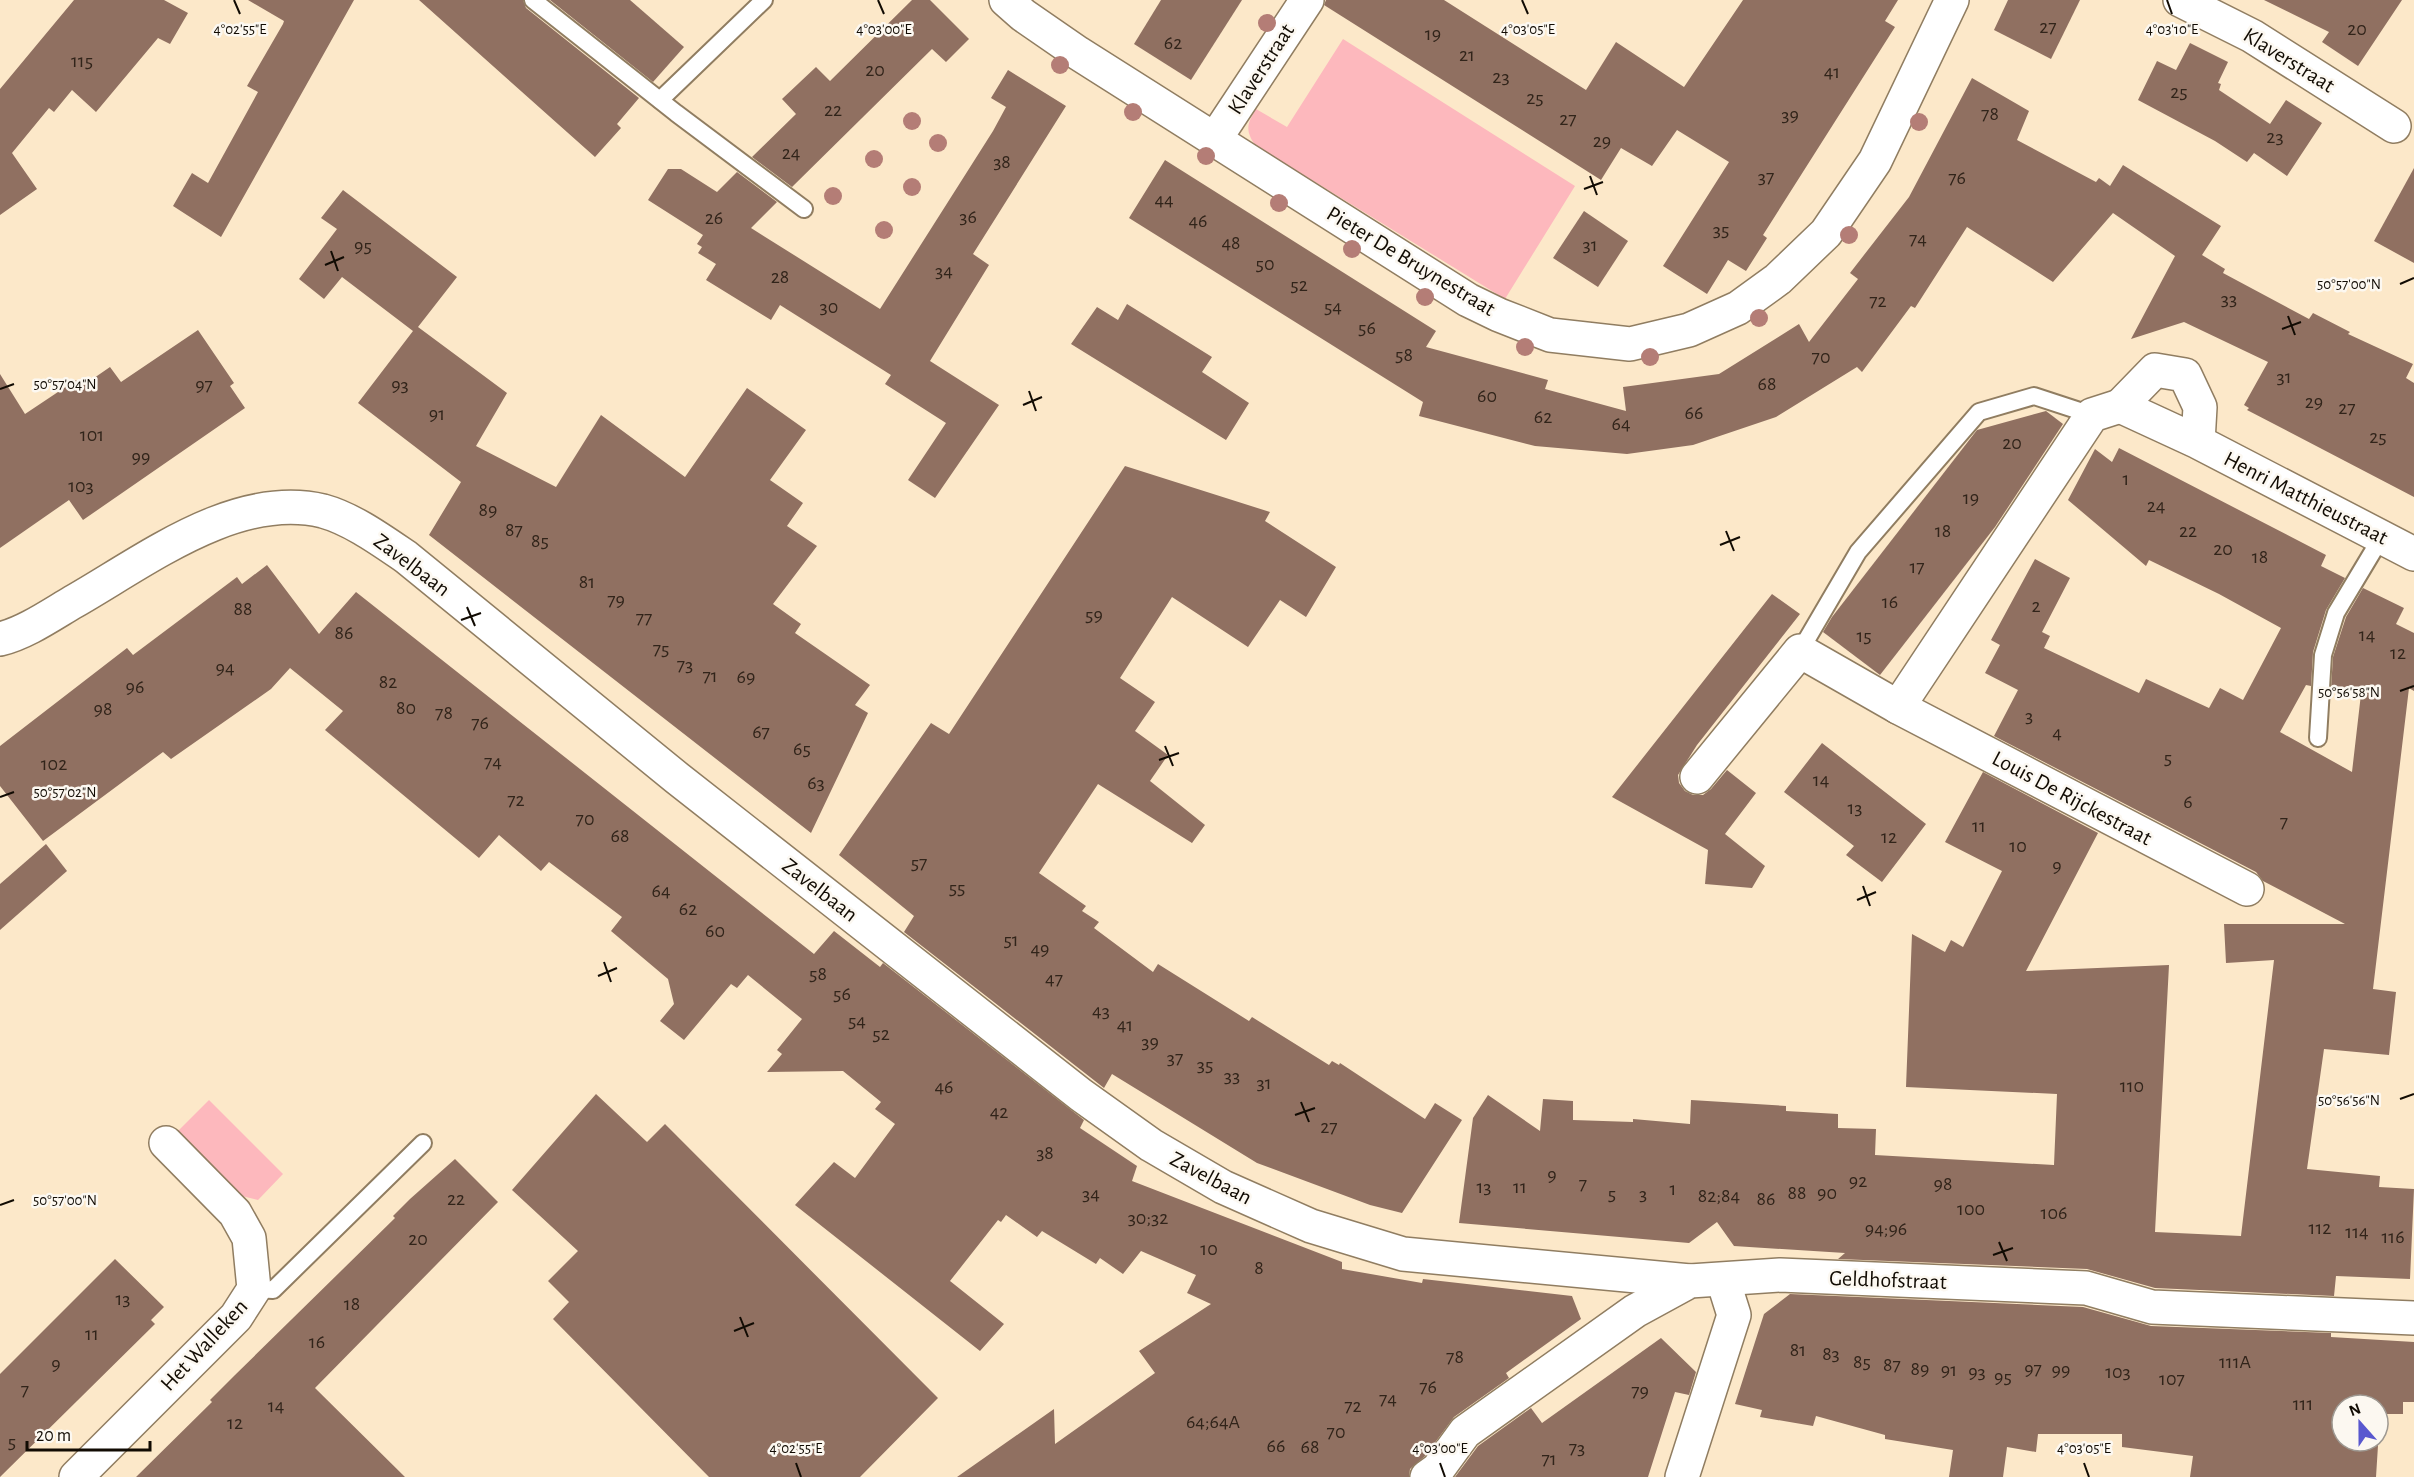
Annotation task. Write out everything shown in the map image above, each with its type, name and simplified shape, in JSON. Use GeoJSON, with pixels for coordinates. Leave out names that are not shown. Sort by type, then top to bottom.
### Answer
{"type":"FeatureCollection","features":[{"type":"Feature","properties":{"kind":"street","name":"Pieter De Bruynestraat"},"geometry":{"type":"LineString","coordinates":[[1006,0],[1023,15],[1078,53],[1468,300],[1550,334],[1630,344],[1689,330],[1738,308],[1778,279],[1826,233],[1875,161],[1952,0]]}},
{"type":"Feature","properties":{"kind":"street","name":"Klaverstraat"},"geometry":{"type":"LineString","coordinates":[[1215,139],[1307,0]]}},
{"type":"Feature","properties":{"kind":"street","name":"Klaverstraat"},"geometry":{"type":"LineString","coordinates":[[2180,0],[2252,36],[2394,126]]}},
{"type":"Feature","properties":{"kind":"street","name":"Henri Matthieustraat"},"geometry":{"type":"LineString","coordinates":[[2106,411],[2155,370],[2184,375],[2200,407],[2198,442]]}},
{"type":"Feature","properties":{"kind":"street","name":"Henri Matthieustraat"},"geometry":{"type":"LineString","coordinates":[[2106,411],[2198,442],[2414,554]]}},
{"type":"Feature","properties":{"kind":"street"},"geometry":{"type":"LineString","coordinates":[[1898,707],[2106,411]]}},
{"type":"Feature","properties":{"kind":"street","name":"Zavelbaan"},"geometry":{"type":"LineString","coordinates":[[0,639],[47,616],[202,528],[239,513],[277,507],[323,511],[373,534],[406,557],[677,778],[1081,1095],[1151,1145],[1224,1187],[1311,1226],[1403,1254],[1690,1281]]}},
{"type":"Feature","properties":{"kind":"street"},"geometry":{"type":"LineString","coordinates":[[1697,777],[1800,651]]}},
{"type":"Feature","properties":{"kind":"street","name":"Louis De Rijckestraat"},"geometry":{"type":"LineString","coordinates":[[1800,651],[1898,707],[2247,890]]}},
{"type":"Feature","properties":{"kind":"street","name":"Het Walleken"},"geometry":{"type":"LineString","coordinates":[[76,1477],[236,1317],[254,1289],[249,1238],[235,1213],[166,1143]]}},
{"type":"Feature","properties":{"kind":"street","name":"Geldhofstraat"},"geometry":{"type":"LineString","coordinates":[[1427,1477],[1438,1469],[1465,1432],[1635,1311],[1690,1281],[1780,1275],[2086,1288],[2152,1307],[2414,1318]]}},
{"type":"Feature","properties":{"kind":"street"},"geometry":{"type":"LineString","coordinates":[[1682,1477],[1734,1315],[1723,1280]]}},
{"type":"Feature","properties":{"kind":"lane"},"geometry":{"type":"LineString","coordinates":[[533,0],[804,209]]}},
{"type":"Feature","properties":{"kind":"lane"},"geometry":{"type":"LineString","coordinates":[[660,100],[764,0]]}},
{"type":"Feature","properties":{"kind":"lane"},"geometry":{"type":"LineString","coordinates":[[1800,651],[1858,552],[1979,412],[2034,396],[2106,411]]}},
{"type":"Feature","properties":{"kind":"lane"},"geometry":{"type":"LineString","coordinates":[[2318,738],[2324,655],[2336,613],[2381,537]]}},
{"type":"Feature","properties":{"kind":"lane","name":"Het Walleken"},"geometry":{"type":"LineString","coordinates":[[254,1289],[273,1290],[423,1143]]}},
{"type":"Feature","properties":{"kind":"shaded area"},"geometry":{"type":"Polygon","coordinates":[[[1343,39],[1575,186],[1505,299],[1255,145],[1248,127],[1256,109],[1287,127],[1343,39]]]}},
{"type":"Feature","properties":{"kind":"shaded area"},"geometry":{"type":"Polygon","coordinates":[[[209,1100],[283,1174],[258,1200],[242,1196],[177,1132],[209,1100]]]}},
{"type":"Feature","properties":{"kind":"building"},"geometry":{"type":"Polygon","coordinates":[[[74,0],[164,0],[188,13],[170,44],[158,38],[96,112],[72,90],[54,112],[49,108],[12,153],[37,189],[0,215],[0,89],[74,0]]]}},
{"type":"Feature","properties":{"kind":"building"},"geometry":{"type":"Polygon","coordinates":[[[248,0],[354,0],[221,237],[173,206],[192,173],[208,183],[258,92],[247,86],[283,24],[284,21],[248,0]]]}},
{"type":"Feature","properties":{"kind":"building"},"geometry":{"type":"Polygon","coordinates":[[[419,0],[523,0],[526,8],[639,98],[617,124],[621,128],[595,157],[419,0]]]}},
{"type":"Feature","properties":{"kind":"building"},"geometry":{"type":"Polygon","coordinates":[[[550,0],[630,0],[684,47],[653,82],[550,0]]]}},
{"type":"Feature","properties":{"kind":"building"},"geometry":{"type":"Polygon","coordinates":[[[912,0],[930,0],[969,39],[946,62],[932,49],[792,187],[752,157],[796,114],[782,99],[816,67],[830,81],[912,0]]]}},
{"type":"Feature","properties":{"kind":"building"},"geometry":{"type":"Polygon","coordinates":[[[1161,0],[1242,0],[1191,80],[1134,44],[1161,0]]]}},
{"type":"Feature","properties":{"kind":"building"},"geometry":{"type":"Polygon","coordinates":[[[1326,0],[1444,0],[1586,90],[1616,42],[1684,87],[1743,0],[1898,0],[1885,21],[1895,27],[1763,235],[1767,238],[1746,271],[1728,260],[1707,294],[1663,266],[1729,162],[1677,130],[1652,166],[1621,148],[1601,180],[1324,5],[1326,0]]]}},
{"type":"Feature","properties":{"kind":"building"},"geometry":{"type":"Polygon","coordinates":[[[2008,0],[2080,0],[2051,59],[1994,30],[2008,0]]]}},
{"type":"Feature","properties":{"kind":"building"},"geometry":{"type":"Polygon","coordinates":[[[2264,0],[2402,0],[2358,66],[2322,42],[2329,32],[2264,0]]]}},
{"type":"Feature","properties":{"kind":"building"},"geometry":{"type":"Polygon","coordinates":[[[2190,43],[2228,62],[2218,83],[2221,84],[2219,90],[2270,124],[2286,100],[2322,123],[2287,176],[2254,153],[2247,162],[2215,141],[2138,100],[2157,61],[2176,70],[2190,43]]]}},
{"type":"Feature","properties":{"kind":"building"},"geometry":{"type":"Polygon","coordinates":[[[1008,70],[1066,106],[973,254],[989,265],[930,361],[999,405],[935,498],[908,480],[946,423],[885,384],[891,375],[780,305],[771,320],[706,280],[716,264],[698,253],[702,247],[697,244],[703,235],[648,200],[668,169],[681,169],[717,192],[737,172],[777,202],[751,228],[880,309],[1006,107],[991,98],[1008,70]]]}},
{"type":"Feature","properties":{"kind":"building"},"geometry":{"type":"Polygon","coordinates":[[[1972,78],[2029,111],[2017,140],[2096,182],[2099,178],[2110,186],[2123,165],[2221,226],[2202,255],[2225,269],[2223,273],[2309,319],[2313,313],[2350,332],[2348,334],[2413,364],[2406,378],[2414,383],[2414,497],[2247,410],[2249,408],[2244,405],[2268,362],[2184,322],[2131,339],[2175,256],[2113,213],[2053,282],[1967,227],[1915,308],[1911,306],[1862,372],[1857,367],[1776,417],[1693,445],[1627,454],[1535,446],[1419,416],[1423,402],[1129,218],[1165,160],[1436,331],[1426,347],[1548,380],[1545,389],[1626,411],[1623,387],[1719,374],[1799,324],[1809,342],[1858,279],[1850,273],[1909,197],[1972,78]]]}},
{"type":"Feature","properties":{"kind":"building"},"geometry":{"type":"Polygon","coordinates":[[[2414,168],[2414,263],[2374,241],[2414,168]]]}},
{"type":"Feature","properties":{"kind":"building"},"geometry":{"type":"Polygon","coordinates":[[[343,190],[457,277],[418,327],[507,393],[476,446],[556,487],[601,415],[685,477],[747,388],[806,430],[770,480],[803,503],[787,526],[817,546],[773,604],[801,624],[795,633],[870,685],[855,705],[868,713],[811,833],[429,535],[461,482],[358,403],[413,331],[342,277],[324,299],[299,279],[337,229],[321,218],[343,190]]]}},
{"type":"Feature","properties":{"kind":"building"},"geometry":{"type":"Polygon","coordinates":[[[1584,211],[1628,241],[1598,287],[1553,258],[1584,211]]]}},
{"type":"Feature","properties":{"kind":"building"},"geometry":{"type":"Polygon","coordinates":[[[1127,304],[1212,357],[1202,372],[1249,403],[1226,440],[1071,344],[1097,307],[1118,320],[1127,304]]]}},
{"type":"Feature","properties":{"kind":"building"},"geometry":{"type":"Polygon","coordinates":[[[198,330],[234,383],[230,386],[245,408],[83,520],[69,500],[0,548],[0,374],[25,414],[76,380],[81,387],[110,367],[121,382],[198,330]]]}},
{"type":"Feature","properties":{"kind":"building"},"geometry":{"type":"Polygon","coordinates":[[[2046,411],[2063,424],[1995,527],[1880,675],[1823,632],[1832,617],[1977,430],[2046,411]]]}},
{"type":"Feature","properties":{"kind":"building"},"geometry":{"type":"Polygon","coordinates":[[[2119,448],[2326,555],[2321,566],[2345,578],[2326,610],[2313,652],[2311,686],[2306,685],[2280,732],[2352,772],[2361,694],[2331,689],[2333,657],[2346,617],[2363,588],[2404,608],[2396,624],[2414,633],[2414,691],[2409,688],[2373,989],[2396,992],[2389,1055],[2324,1049],[2307,1169],[2380,1176],[2379,1187],[2414,1189],[2410,1279],[2336,1276],[2334,1296],[2155,1288],[2087,1269],[1838,1259],[1845,1253],[1734,1246],[1717,1222],[1689,1243],[1459,1223],[1473,1118],[1488,1095],[1540,1131],[1543,1099],[1573,1101],[1573,1120],[1633,1122],[1633,1119],[1690,1124],[1691,1100],[1786,1106],[1786,1111],[1838,1114],[1838,1128],[1876,1129],[1875,1155],[2054,1165],[2057,1094],[1906,1087],[1912,934],[1945,952],[1951,940],[1963,947],[2002,871],[1945,842],[1983,772],[2098,833],[2026,971],[2169,965],[2155,1232],[2241,1236],[2274,960],[2226,963],[2224,924],[2345,924],[2263,881],[2256,872],[1994,736],[2018,690],[1985,673],[2000,645],[1991,640],[2035,559],[2070,578],[2042,632],[2050,636],[2044,648],[2139,693],[2146,679],[2209,708],[2220,688],[2243,700],[2281,628],[2219,594],[2149,560],[2146,566],[2068,500],[2095,449],[2112,462],[2119,448]]]}},
{"type":"Feature","properties":{"kind":"building"},"geometry":{"type":"Polygon","coordinates":[[[1125,466],[1270,512],[1265,521],[1336,567],[1306,617],[1280,600],[1248,647],[1172,597],[1120,678],[1155,702],[1135,731],[1168,755],[1150,781],[1205,825],[1192,843],[1098,784],[1039,873],[1086,906],[1082,911],[1099,922],[1094,928],[1153,972],[1158,964],[1249,1021],[1252,1017],[1329,1065],[1332,1061],[1339,1065],[1340,1063],[1425,1119],[1435,1103],[1462,1120],[1402,1213],[1370,1205],[1257,1163],[1112,1074],[1104,1088],[904,932],[914,916],[839,855],[931,723],[949,734],[1125,466]]]}},
{"type":"Feature","properties":{"kind":"building"},"geometry":{"type":"Polygon","coordinates":[[[267,565],[319,634],[356,592],[814,954],[834,931],[880,967],[883,963],[1084,1120],[1080,1128],[1137,1166],[1132,1181],[1342,1262],[1342,1269],[1422,1283],[1423,1279],[1572,1296],[1581,1319],[1506,1373],[1509,1378],[1454,1417],[1425,1456],[1410,1469],[1409,1477],[957,1477],[1054,1409],[1055,1444],[1155,1373],[1139,1351],[1211,1304],[1187,1293],[1196,1275],[1141,1251],[1123,1274],[1100,1258],[1096,1264],[1042,1231],[1037,1237],[1006,1215],[1001,1222],[998,1220],[950,1281],[1004,1324],[980,1351],[795,1205],[834,1162],[855,1178],[895,1124],[875,1109],[881,1102],[843,1071],[767,1072],[782,1054],[777,1050],[802,1019],[748,975],[737,988],[731,984],[684,1040],[660,1021],[674,1004],[668,979],[611,931],[622,917],[549,862],[541,871],[499,835],[479,858],[325,730],[343,711],[290,668],[271,689],[171,759],[163,752],[43,841],[0,786],[0,746],[127,648],[133,655],[237,577],[242,584],[267,565]]]}},
{"type":"Feature","properties":{"kind":"building"},"geometry":{"type":"Polygon","coordinates":[[[1772,594],[1800,614],[1697,745],[1678,775],[1679,783],[1685,791],[1693,795],[1703,795],[1727,770],[1756,793],[1725,834],[1765,866],[1752,888],[1705,884],[1708,850],[1612,797],[1772,594]]]}},
{"type":"Feature","properties":{"kind":"building"},"geometry":{"type":"Polygon","coordinates":[[[1822,743],[1926,824],[1882,882],[1846,855],[1854,846],[1784,792],[1822,743]]]}},
{"type":"Feature","properties":{"kind":"building"},"geometry":{"type":"Polygon","coordinates":[[[46,844],[67,871],[0,930],[0,884],[46,844]]]}},
{"type":"Feature","properties":{"kind":"building"},"geometry":{"type":"Polygon","coordinates":[[[596,1094],[647,1142],[665,1124],[938,1398],[860,1477],[709,1477],[553,1319],[569,1302],[548,1281],[578,1251],[512,1190],[596,1094]]]}},
{"type":"Feature","properties":{"kind":"building"},"geometry":{"type":"Polygon","coordinates":[[[455,1159],[498,1202],[315,1388],[405,1477],[136,1477],[212,1402],[210,1400],[235,1375],[395,1218],[393,1216],[410,1199],[455,1159]]]}},
{"type":"Feature","properties":{"kind":"building"},"geometry":{"type":"Polygon","coordinates":[[[115,1259],[164,1307],[151,1320],[155,1324],[0,1477],[0,1374],[115,1259]]]}},
{"type":"Feature","properties":{"kind":"building"},"geometry":{"type":"Polygon","coordinates":[[[1790,1294],[2083,1307],[2151,1326],[2331,1333],[2331,1337],[2414,1342],[2414,1402],[2403,1402],[2403,1414],[2390,1414],[2390,1393],[2330,1393],[2330,1453],[2378,1453],[2376,1477],[2190,1477],[2193,1456],[2122,1447],[2122,1434],[2038,1434],[2036,1452],[2007,1447],[2003,1477],[1949,1477],[1953,1450],[1885,1439],[1885,1435],[1816,1416],[1813,1426],[1760,1417],[1762,1410],[1735,1404],[1764,1314],[1790,1294]]]}},
{"type":"Feature","properties":{"kind":"building"},"geometry":{"type":"Polygon","coordinates":[[[1661,1338],[1696,1372],[1689,1395],[1675,1392],[1648,1477],[1455,1477],[1478,1446],[1531,1408],[1542,1423],[1661,1338]]]}}]}
